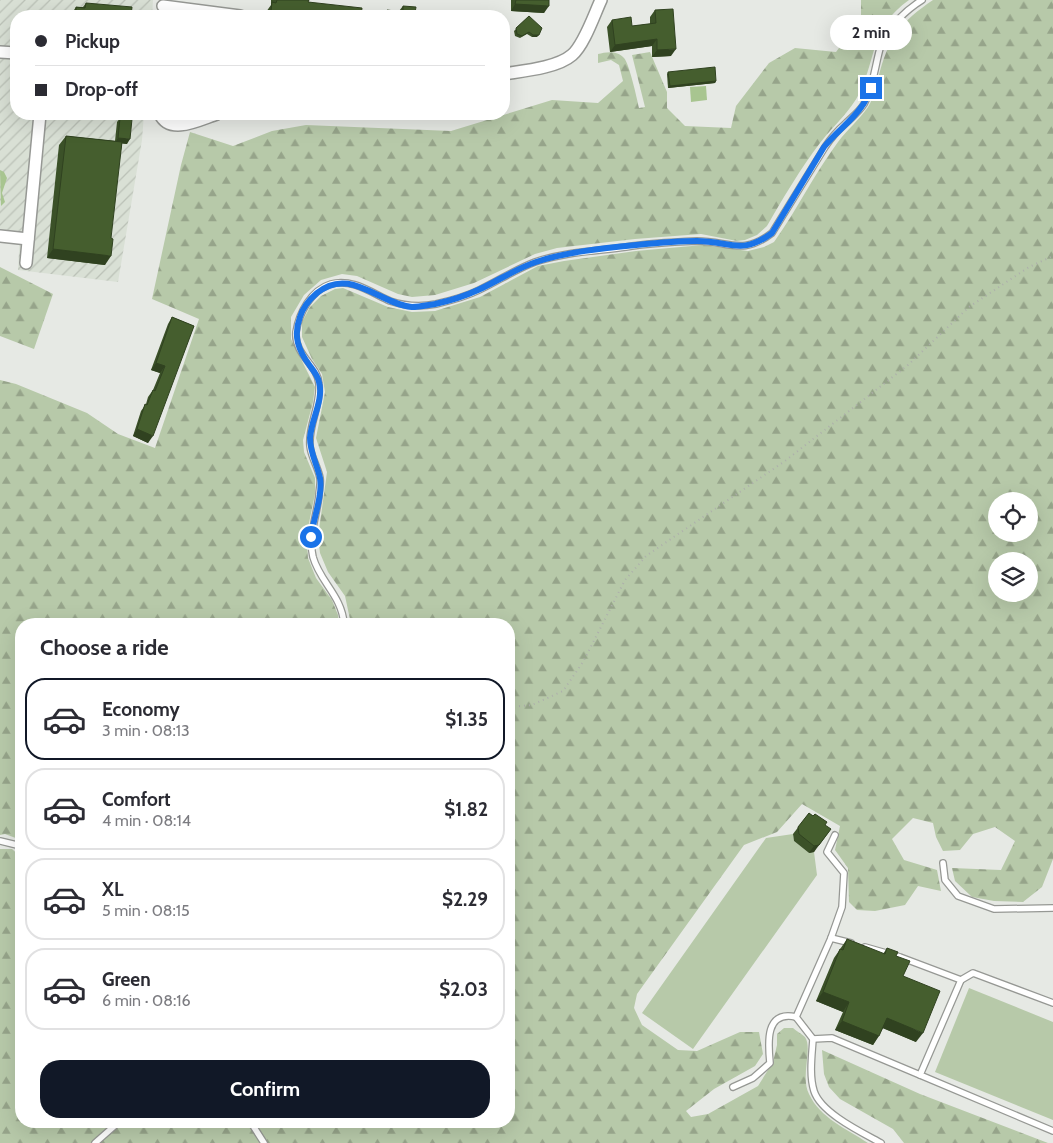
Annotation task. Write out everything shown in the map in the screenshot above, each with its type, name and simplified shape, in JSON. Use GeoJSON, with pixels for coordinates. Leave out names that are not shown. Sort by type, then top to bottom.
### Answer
{"type":"FeatureCollection","features":[{"type":"Feature","properties":{"kind":"street"},"geometry":{"type":"LineString","coordinates":[[510,73],[558,63],[572,55],[584,37],[601,0]]}},
{"type":"Feature","properties":{"kind":"street"},"geometry":{"type":"LineString","coordinates":[[163,7],[189,10]]}},
{"type":"Feature","properties":{"kind":"street"},"geometry":{"type":"LineString","coordinates":[[26,263],[39,120]]}},
{"type":"Feature","properties":{"kind":"street"},"geometry":{"type":"LineString","coordinates":[[165,120],[168,123],[177,125],[199,120]]}},
{"type":"Feature","properties":{"kind":"street"},"geometry":{"type":"LineString","coordinates":[[0,236],[28,239]]}},
{"type":"Feature","properties":{"kind":"lane"},"geometry":{"type":"LineString","coordinates":[[343,618],[338,599],[320,574],[313,555],[311,537],[319,498],[320,478],[310,447],[310,434],[319,399],[320,382],[302,355],[297,345],[296,334],[300,317],[307,303],[324,287],[347,283],[392,301],[413,307],[436,304],[477,291],[505,275],[535,262],[559,256],[635,245],[696,241],[738,247],[750,246],[761,241],[772,233],[824,147],[864,104],[871,88],[882,43],[888,32],[908,8],[922,0]]}},
{"type":"Feature","properties":{"kind":"lane"},"geometry":{"type":"LineString","coordinates":[[796,1017],[831,938],[842,907],[844,873],[827,852],[835,835]]}},
{"type":"Feature","properties":{"kind":"lane"},"geometry":{"type":"LineString","coordinates":[[0,841],[15,845]]}},
{"type":"Feature","properties":{"kind":"lane"},"geometry":{"type":"LineString","coordinates":[[943,863],[944,880],[958,896],[994,909],[1053,908]]}},
{"type":"Feature","properties":{"kind":"lane"},"geometry":{"type":"LineString","coordinates":[[831,938],[900,957],[961,980]]}},
{"type":"Feature","properties":{"kind":"lane"},"geometry":{"type":"LineString","coordinates":[[920,1075],[961,980],[973,973],[1053,1003]]}},
{"type":"Feature","properties":{"kind":"lane"},"geometry":{"type":"LineString","coordinates":[[732,1087],[753,1078],[770,1063],[768,1039],[770,1028],[777,1020],[791,1016],[796,1017],[813,1039],[812,1072],[814,1091],[827,1109],[881,1143]]}},
{"type":"Feature","properties":{"kind":"lane"},"geometry":{"type":"LineString","coordinates":[[813,1039],[832,1038],[1053,1131]]}},
{"type":"Feature","properties":{"kind":"lane"},"geometry":{"type":"LineString","coordinates":[[95,1143],[112,1128]]}},
{"type":"Feature","properties":{"kind":"lane"},"geometry":{"type":"LineString","coordinates":[[254,1128],[264,1143]]}},
{"type":"Feature","properties":{"kind":"path"},"geometry":{"type":"LineString","coordinates":[[515,706],[532,705],[563,691],[584,662],[625,580],[646,556],[785,461],[908,365],[970,307],[1029,267],[1053,256]]}},
{"type":"Feature","properties":{"kind":"shaded area"},"geometry":{"type":"Polygon","coordinates":[[[0,0],[153,0],[152,10],[10,10],[10,120],[144,120],[142,140],[118,282],[18,270],[20,233],[0,231],[0,0]]]}},
{"type":"Feature","properties":{"kind":"shaded area"},"geometry":{"type":"Polygon","coordinates":[[[706,86],[707,100],[691,102],[690,87],[706,86]]]}},
{"type":"Feature","properties":{"kind":"shaded area"},"geometry":{"type":"Polygon","coordinates":[[[0,170],[4,172],[7,178],[2,193],[5,202],[1,206],[0,170]]]}},
{"type":"Feature","properties":{"kind":"green space"},"geometry":{"type":"Polygon","coordinates":[[[861,0],[909,0],[897,10],[881,31],[865,79],[856,99],[813,153],[792,183],[767,226],[757,235],[737,241],[701,234],[557,248],[535,254],[474,283],[435,295],[412,297],[398,294],[357,276],[342,274],[321,280],[304,295],[291,317],[291,339],[315,387],[303,440],[304,452],[315,478],[315,494],[307,544],[308,558],[316,578],[332,600],[338,618],[15,618],[15,838],[5,834],[0,835],[0,380],[16,384],[87,413],[118,434],[155,448],[199,319],[152,299],[190,132],[233,146],[272,131],[306,125],[451,131],[487,120],[510,120],[510,113],[552,100],[598,103],[623,81],[619,65],[611,60],[598,63],[598,54],[611,52],[621,55],[626,61],[639,108],[645,107],[632,55],[650,52],[667,92],[667,108],[685,126],[731,128],[736,106],[769,63],[795,48],[836,52],[861,18],[861,0]]]}},
{"type":"Feature","properties":{"kind":"green space"},"geometry":{"type":"Polygon","coordinates":[[[933,0],[1053,0],[1053,859],[1042,887],[1023,902],[994,901],[972,897],[955,881],[952,868],[1001,870],[1015,841],[995,827],[973,834],[960,850],[943,851],[936,837],[933,823],[913,818],[892,839],[904,860],[937,870],[941,891],[918,886],[905,905],[875,911],[857,910],[849,902],[848,868],[835,850],[840,826],[802,804],[777,832],[744,845],[637,994],[634,1008],[642,1025],[678,1050],[697,1051],[740,1032],[759,1032],[763,1054],[755,1066],[714,1089],[686,1111],[691,1117],[708,1114],[758,1086],[773,1062],[777,1045],[777,1034],[784,1028],[793,1028],[805,1037],[807,1042],[806,1079],[809,1094],[814,1102],[827,1116],[868,1143],[0,1143],[0,849],[12,849],[15,852],[15,1128],[515,1128],[515,618],[350,618],[345,596],[328,572],[320,553],[318,537],[327,472],[316,438],[325,392],[322,374],[312,359],[302,337],[302,322],[310,307],[321,296],[335,289],[343,288],[388,307],[412,312],[435,311],[480,297],[538,266],[636,251],[703,245],[748,251],[764,247],[774,242],[829,154],[868,107],[874,94],[888,48],[905,22],[933,0]]]}},
{"type":"Feature","properties":{"kind":"green space"},"geometry":{"type":"Polygon","coordinates":[[[0,267],[53,294],[34,349],[0,336],[0,267]]]}},
{"type":"Feature","properties":{"kind":"green space"},"geometry":{"type":"Polygon","coordinates":[[[793,834],[794,841],[809,853],[814,852],[817,875],[693,1049],[642,1013],[766,838],[793,834]]]}},
{"type":"Feature","properties":{"kind":"green space"},"geometry":{"type":"Polygon","coordinates":[[[969,988],[1053,1022],[1053,1120],[935,1072],[969,988]]]}},
{"type":"Feature","properties":{"kind":"green space"},"geometry":{"type":"Polygon","coordinates":[[[822,1050],[920,1094],[1048,1143],[904,1143],[893,1129],[840,1099],[829,1087],[824,1074],[822,1050]]]}},
{"type":"Feature","properties":{"kind":"building"},"geometry":{"type":"Polygon","coordinates":[[[277,0],[309,0],[308,2],[362,8],[362,10],[271,10],[272,2],[276,3],[277,0]]]}},
{"type":"Feature","properties":{"kind":"building"},"geometry":{"type":"Polygon","coordinates":[[[516,0],[549,0],[549,6],[515,4],[516,0]]]}},
{"type":"Feature","properties":{"kind":"building"},"geometry":{"type":"Polygon","coordinates":[[[86,3],[132,7],[132,10],[76,10],[76,7],[85,8],[86,3]]]}},
{"type":"Feature","properties":{"kind":"building"},"geometry":{"type":"Polygon","coordinates":[[[403,6],[416,7],[416,10],[403,10],[403,6]]]}},
{"type":"Feature","properties":{"kind":"building"},"geometry":{"type":"Polygon","coordinates":[[[673,9],[676,49],[657,50],[657,39],[615,45],[612,20],[631,17],[632,26],[656,23],[655,10],[673,9]]]}},
{"type":"Feature","properties":{"kind":"building"},"geometry":{"type":"Polygon","coordinates":[[[529,16],[542,28],[539,35],[533,35],[529,32],[522,36],[517,34],[516,28],[529,16]]]}},
{"type":"Feature","properties":{"kind":"building"},"geometry":{"type":"Polygon","coordinates":[[[715,67],[716,81],[670,86],[668,72],[715,67]]]}},
{"type":"Feature","properties":{"kind":"building"},"geometry":{"type":"Polygon","coordinates":[[[120,120],[132,120],[130,139],[118,138],[120,120]]]}},
{"type":"Feature","properties":{"kind":"building"},"geometry":{"type":"Polygon","coordinates":[[[66,136],[122,142],[111,238],[113,239],[111,256],[53,249],[66,136]]]}},
{"type":"Feature","properties":{"kind":"building"},"geometry":{"type":"Polygon","coordinates":[[[172,317],[194,326],[153,436],[137,429],[145,404],[147,405],[153,390],[155,391],[165,366],[156,363],[172,317]]]}},
{"type":"Feature","properties":{"kind":"building"},"geometry":{"type":"Polygon","coordinates":[[[809,813],[813,816],[815,814],[827,822],[825,825],[831,829],[819,845],[814,846],[799,834],[798,827],[809,813]]]}},
{"type":"Feature","properties":{"kind":"building"},"geometry":{"type":"Polygon","coordinates":[[[847,939],[885,954],[887,948],[898,952],[896,956],[910,961],[903,976],[940,991],[923,1033],[887,1018],[879,1036],[842,1021],[849,1002],[823,992],[840,949],[843,950],[847,939]]]}},
{"type":"Feature","properties":{"kind":"route"},"geometry":{"type":"LineString","coordinates":[[311,537],[319,498],[320,478],[310,447],[310,434],[319,399],[320,382],[302,355],[297,345],[296,334],[300,317],[307,303],[324,287],[347,283],[356,285],[392,301],[413,307],[436,304],[477,291],[505,275],[535,262],[559,256],[635,245],[696,241],[738,247],[750,246],[772,233],[824,147],[864,104],[871,88]]}}]}
